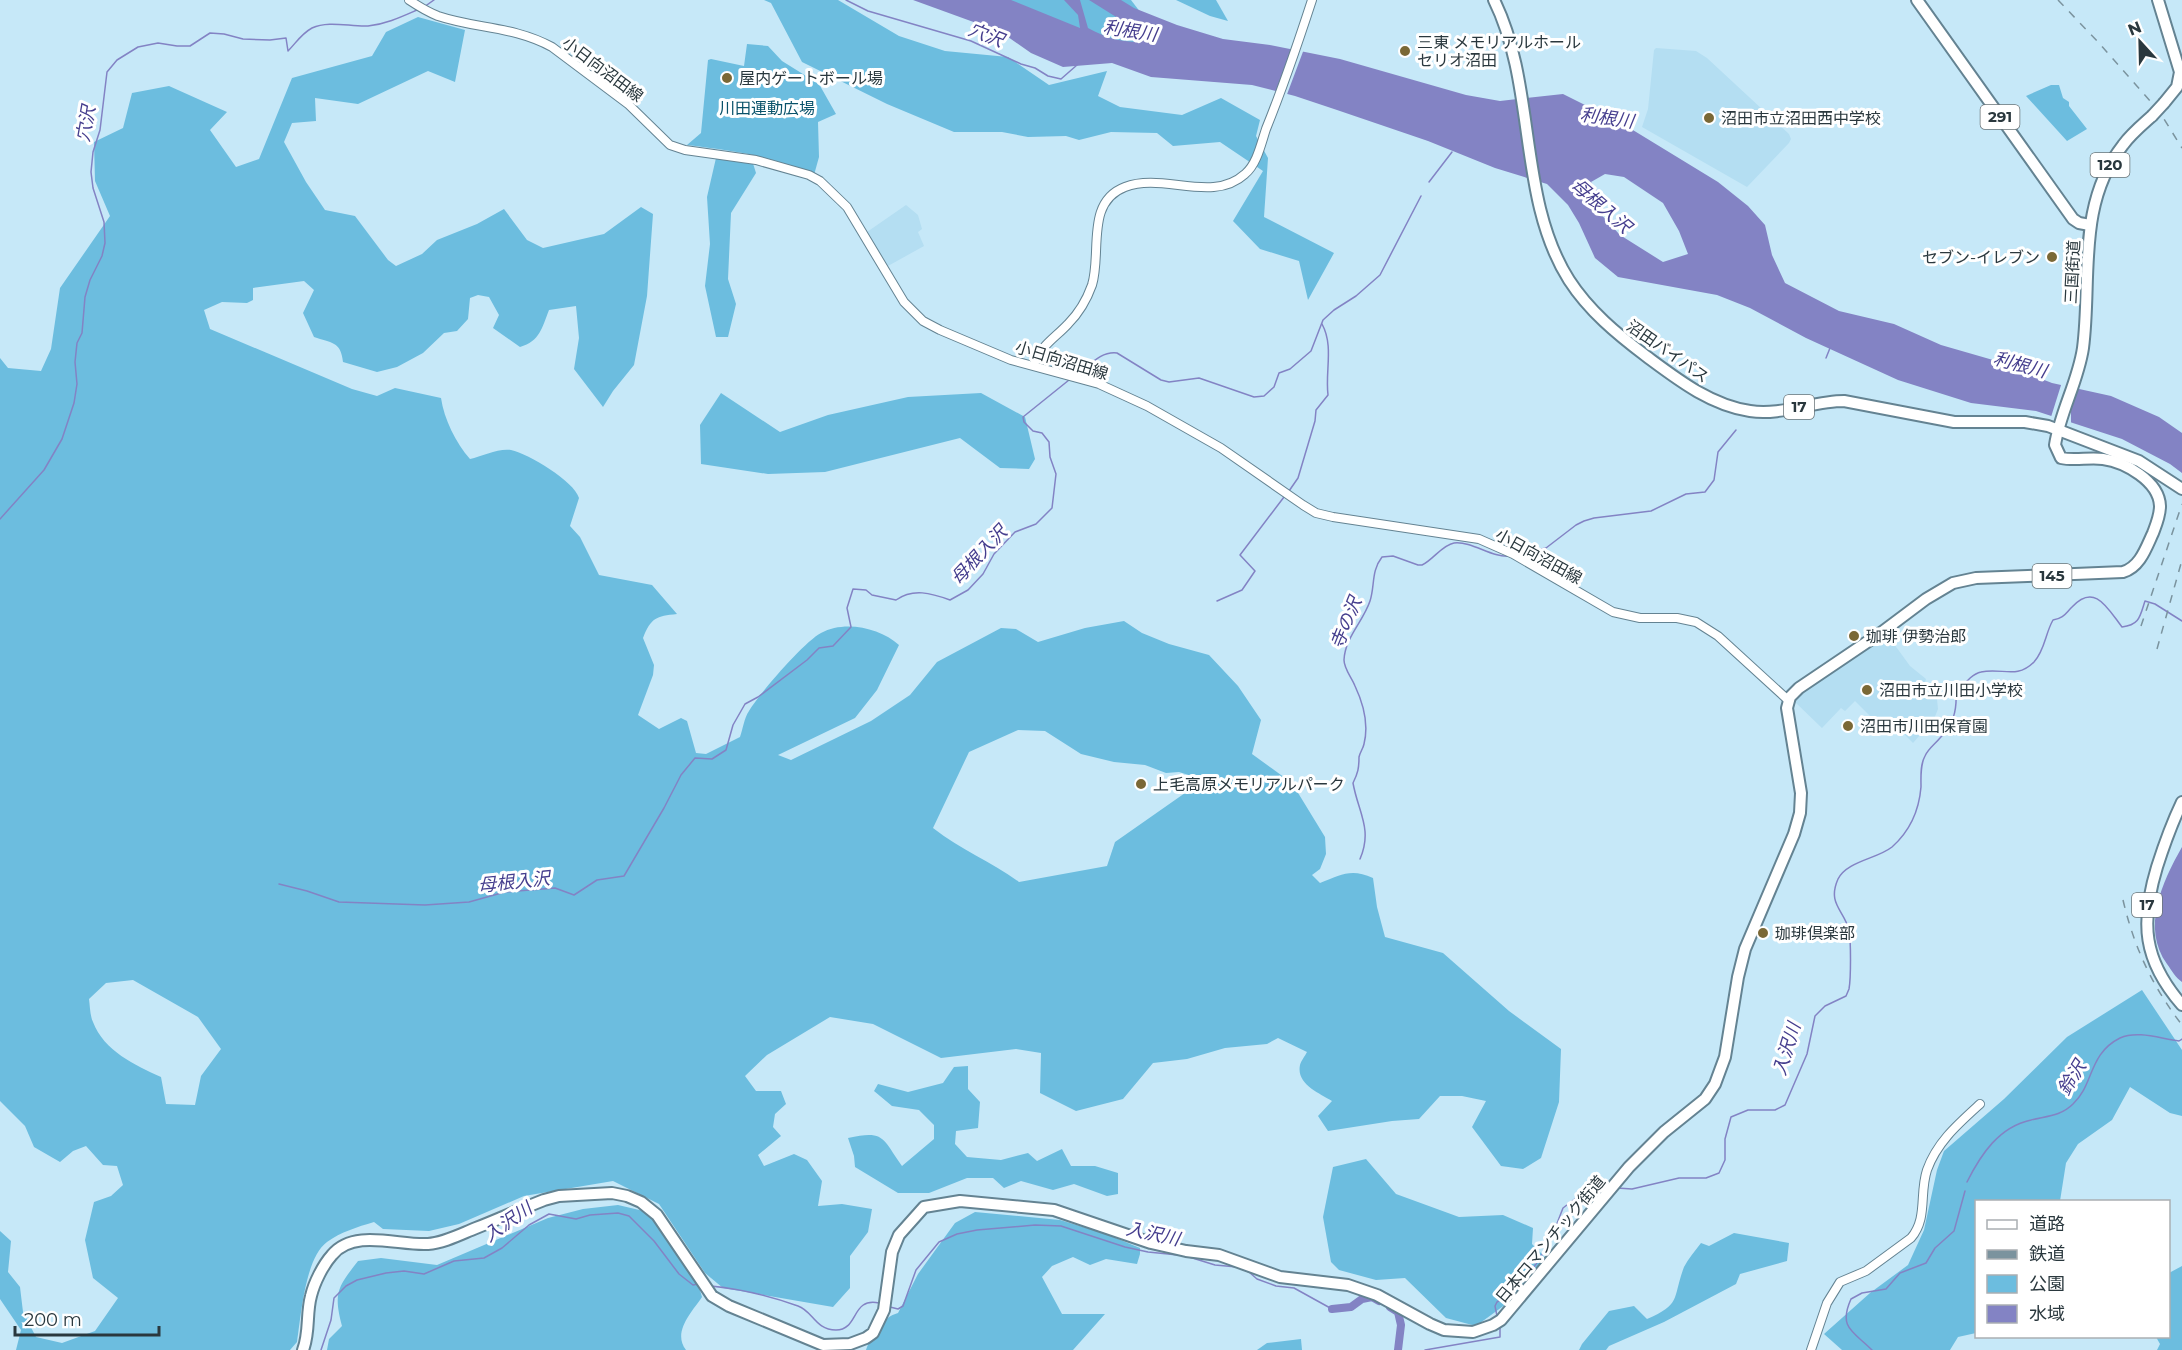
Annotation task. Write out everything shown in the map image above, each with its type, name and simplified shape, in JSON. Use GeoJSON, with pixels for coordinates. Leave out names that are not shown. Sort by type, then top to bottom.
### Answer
{"type":"FeatureCollection","features":[{"type":"Feature","properties":{"kind":"highway","name":"沼田バイパス"},"geometry":{"type":"LineString","coordinates":[[1494,0],[1506,29],[1517,71],[1544,224],[1557,258],[1577,292],[1617,333],[1677,378],[1725,405],[1761,412],[1844,401],[1864,403],[1937,420],[1969,423],[2060,424]]}},
{"type":"Feature","properties":{"kind":"highway","name":"三国街道"},"geometry":{"type":"LineString","coordinates":[[1917,0],[2073,219],[2090,225],[2082,351],[2060,424]]}},
{"type":"Feature","properties":{"kind":"highway","name":"120"},"geometry":{"type":"LineString","coordinates":[[2090,225],[2099,188],[2114,158],[2123,145],[2177,87],[2180,72],[2158,0]]}},
{"type":"Feature","properties":{"kind":"highway","name":"17"},"geometry":{"type":"LineString","coordinates":[[2060,424],[2139,461],[2182,489]]}},
{"type":"Feature","properties":{"kind":"highway","name":"145"},"geometry":{"type":"LineString","coordinates":[[1788,699],[1926,599],[1953,583],[1976,578],[2113,574],[2133,567],[2142,556],[2156,525],[2160,509],[2156,493],[2127,466],[2103,459],[2061,458],[2055,445],[2060,424]]}},
{"type":"Feature","properties":{"kind":"highway","name":"日本ロマンチック街道"},"geometry":{"type":"LineString","coordinates":[[303,1350],[307,1341],[311,1295],[325,1264],[342,1246],[365,1240],[432,1244],[544,1200],[559,1196],[599,1193],[627,1196],[641,1202],[657,1215],[712,1296],[729,1306],[823,1345],[850,1344],[866,1338],[873,1332],[885,1310],[892,1252],[898,1234],[924,1207],[960,1202],[1054,1210],[1151,1243],[1186,1251],[1220,1255],[1280,1277],[1348,1285],[1377,1295],[1444,1330],[1473,1332],[1493,1325],[1514,1306],[1629,1167],[1664,1132],[1704,1099],[1715,1084],[1725,1057],[1745,949],[1794,834],[1800,813],[1801,793],[1788,715],[1788,699]]}},
{"type":"Feature","properties":{"kind":"highway","name":"17"},"geometry":{"type":"LineString","coordinates":[[2182,802],[2156,871],[2148,900],[2146,919],[2149,946],[2155,963],[2168,988],[2182,1005]]}},
{"type":"Feature","properties":{"kind":"main road"},"geometry":{"type":"LineString","coordinates":[[1034,365],[1040,351],[1069,323],[1084,303],[1095,272],[1097,226],[1102,208],[1112,195],[1121,188],[1140,183],[1217,187],[1244,176],[1253,164],[1312,0]]}},
{"type":"Feature","properties":{"kind":"main road","name":"小日向沼田線"},"geometry":{"type":"LineString","coordinates":[[410,1],[449,19],[524,34],[552,47],[628,104],[669,145],[685,150],[756,160],[809,175],[820,181],[847,207],[904,302],[922,321],[1011,360],[1091,381],[1147,406],[1214,444],[1316,513],[1479,539],[1513,554],[1613,612],[1640,618],[1677,618],[1696,622],[1718,636],[1788,699]]}},
{"type":"Feature","properties":{"kind":"main road"},"geometry":{"type":"LineString","coordinates":[[1811,1350],[1827,1303],[1840,1282],[1866,1271],[1916,1232],[1923,1216],[1927,1170],[1937,1148],[1943,1138],[1980,1104]]}},
{"type":"Feature","properties":{"kind":"shaded area","name":"沼田市立沼田西中学校"},"geometry":{"type":"Polygon","coordinates":[[[1656,48],[1696,51],[1707,58],[1789,134],[1791,139],[1789,143],[1747,187],[1642,127],[1648,109],[1656,48]]]}},
{"type":"Feature","properties":{"kind":"shaded area"},"geometry":{"type":"Polygon","coordinates":[[[906,205],[918,215],[922,229],[918,232],[924,246],[888,266],[867,232],[906,205]]]}},
{"type":"Feature","properties":{"kind":"shaded area","name":"沼田市立川田小学校"},"geometry":{"type":"Polygon","coordinates":[[[1886,633],[1910,666],[1926,679],[1925,682],[1937,699],[1938,709],[1934,719],[1913,743],[1887,717],[1882,720],[1871,717],[1855,701],[1845,711],[1841,708],[1822,728],[1795,702],[1794,697],[1886,633]]]}},
{"type":"Feature","properties":{"kind":"green space"},"geometry":{"type":"Polygon","coordinates":[[[764,0],[838,0],[899,36],[945,51],[1008,57],[1049,85],[1107,71],[1098,96],[1120,107],[1182,115],[1221,98],[1260,120],[1256,136],[1268,158],[1264,217],[1334,253],[1308,300],[1299,261],[1260,249],[1233,221],[1263,171],[1220,142],[1173,146],[1157,133],[1111,132],[1079,140],[1066,136],[1028,137],[1002,132],[954,132],[887,104],[802,62],[771,3],[764,0]]]}},
{"type":"Feature","properties":{"kind":"green space"},"geometry":{"type":"Polygon","coordinates":[[[964,0],[1131,0],[1183,68],[964,0]]]}},
{"type":"Feature","properties":{"kind":"green space"},"geometry":{"type":"Polygon","coordinates":[[[1176,0],[1216,0],[1228,21],[1210,16],[1176,0]]]}},
{"type":"Feature","properties":{"kind":"green space"},"geometry":{"type":"Polygon","coordinates":[[[418,17],[465,30],[455,82],[428,71],[358,104],[315,98],[316,121],[292,123],[284,142],[306,182],[325,210],[355,216],[388,260],[396,266],[422,254],[437,240],[477,224],[504,209],[527,240],[543,248],[604,234],[641,207],[653,214],[647,296],[634,365],[603,407],[574,369],[579,338],[576,306],[549,310],[536,337],[520,347],[493,328],[499,315],[489,297],[478,295],[470,298],[468,319],[457,331],[444,333],[423,353],[397,367],[377,372],[343,362],[337,346],[314,337],[303,313],[314,290],[304,281],[253,288],[253,300],[247,303],[222,302],[204,310],[210,329],[352,389],[377,396],[395,388],[441,398],[451,430],[470,459],[496,451],[511,450],[539,462],[560,476],[579,498],[570,526],[580,537],[599,575],[652,585],[677,614],[655,619],[643,638],[654,665],[653,675],[638,715],[659,729],[681,718],[687,721],[696,753],[706,754],[740,737],[749,711],[762,692],[804,646],[830,629],[851,627],[872,630],[899,645],[877,690],[855,718],[778,755],[791,760],[871,721],[910,695],[937,662],[1001,628],[1016,629],[1038,642],[1085,628],[1124,621],[1142,633],[1169,644],[1209,655],[1238,686],[1261,720],[1252,754],[1292,783],[1325,837],[1326,854],[1320,869],[1312,875],[1320,883],[1352,873],[1373,878],[1377,907],[1385,937],[1443,953],[1509,1011],[1561,1049],[1559,1102],[1541,1158],[1523,1169],[1501,1166],[1472,1127],[1486,1101],[1462,1096],[1440,1096],[1419,1119],[1328,1131],[1318,1116],[1332,1101],[1315,1091],[1301,1078],[1301,1063],[1307,1052],[1278,1038],[1267,1044],[1225,1048],[1187,1059],[1153,1063],[1123,1099],[1076,1111],[1040,1093],[1041,1053],[1016,1049],[941,1058],[873,1024],[830,1017],[767,1055],[745,1076],[756,1091],[781,1091],[786,1104],[775,1114],[773,1127],[781,1136],[758,1155],[764,1166],[794,1154],[807,1160],[822,1181],[818,1206],[842,1204],[872,1209],[868,1232],[850,1256],[850,1288],[833,1307],[723,1288],[705,1273],[659,1204],[613,1181],[524,1196],[459,1224],[429,1231],[383,1229],[374,1222],[338,1235],[327,1242],[314,1261],[305,1288],[297,1342],[290,1350],[16,1350],[21,1330],[0,1299],[0,1231],[11,1241],[8,1272],[20,1287],[23,1312],[36,1337],[62,1343],[95,1331],[118,1298],[93,1278],[85,1240],[94,1202],[111,1196],[123,1185],[117,1166],[103,1165],[86,1146],[73,1151],[60,1162],[34,1147],[25,1126],[0,1101],[0,358],[8,368],[41,371],[51,349],[60,288],[110,216],[95,181],[94,142],[123,128],[132,93],[169,86],[227,112],[210,130],[236,167],[259,159],[292,78],[372,56],[386,32],[418,17]],[[1018,730],[969,752],[933,828],[1019,882],[1107,866],[1115,842],[1185,793],[1198,778],[1179,772],[1166,773],[1145,765],[1114,762],[1081,754],[1045,731],[1018,730]],[[133,980],[106,983],[89,999],[93,1022],[112,1049],[161,1077],[166,1104],[195,1105],[201,1076],[221,1049],[198,1017],[133,980]]]}},
{"type":"Feature","properties":{"kind":"green space","name":"川田運動広場"},"geometry":{"type":"Polygon","coordinates":[[[747,44],[768,46],[782,61],[819,84],[836,114],[818,122],[819,157],[814,175],[752,155],[687,145],[701,133],[708,60],[744,66],[747,44]]]}},
{"type":"Feature","properties":{"kind":"green space"},"geometry":{"type":"Polygon","coordinates":[[[2051,85],[2059,85],[2063,98],[2069,102],[2069,106],[2087,129],[2067,141],[2026,96],[2051,85]]]}},
{"type":"Feature","properties":{"kind":"green space"},"geometry":{"type":"Polygon","coordinates":[[[751,157],[756,173],[731,213],[728,279],[736,304],[728,337],[716,337],[705,286],[710,244],[707,197],[716,158],[751,157]]]}},
{"type":"Feature","properties":{"kind":"green space"},"geometry":{"type":"Polygon","coordinates":[[[721,393],[780,432],[828,415],[908,397],[981,393],[1025,417],[1035,459],[1029,469],[1000,468],[960,438],[825,472],[768,474],[701,464],[700,425],[721,393]]]}},
{"type":"Feature","properties":{"kind":"green space"},"geometry":{"type":"Polygon","coordinates":[[[2142,990],[2182,1050],[2182,1116],[2170,1113],[2130,1087],[2112,1120],[2078,1144],[2066,1163],[2060,1200],[1975,1200],[1975,1333],[1958,1337],[1950,1350],[1842,1350],[1824,1334],[1870,1293],[1908,1265],[1924,1230],[1937,1170],[1944,1151],[2004,1099],[2067,1037],[2142,990]]]}},
{"type":"Feature","properties":{"kind":"green space"},"geometry":{"type":"Polygon","coordinates":[[[968,1066],[968,1089],[980,1102],[978,1128],[956,1131],[955,1144],[967,1157],[1001,1160],[1028,1153],[1037,1161],[1062,1149],[1071,1166],[1095,1166],[1118,1173],[1118,1194],[1107,1196],[1074,1184],[1053,1190],[1021,1181],[1004,1188],[993,1178],[967,1178],[929,1193],[898,1193],[855,1167],[848,1138],[869,1135],[881,1138],[902,1166],[934,1139],[934,1125],[919,1110],[892,1106],[874,1091],[878,1084],[908,1092],[943,1083],[954,1067],[968,1066]]]}},
{"type":"Feature","properties":{"kind":"green space"},"geometry":{"type":"Polygon","coordinates":[[[1366,1159],[1396,1194],[1459,1217],[1503,1215],[1533,1228],[1532,1244],[1546,1258],[1517,1296],[1476,1326],[1446,1318],[1405,1278],[1376,1280],[1339,1270],[1331,1262],[1323,1217],[1333,1167],[1366,1159]]]}},
{"type":"Feature","properties":{"kind":"green space"},"geometry":{"type":"Polygon","coordinates":[[[618,1205],[648,1212],[695,1273],[702,1297],[682,1329],[682,1343],[686,1350],[327,1350],[329,1339],[342,1326],[338,1305],[339,1290],[358,1261],[381,1258],[437,1265],[548,1218],[583,1209],[618,1205]]]}},
{"type":"Feature","properties":{"kind":"green space"},"geometry":{"type":"Polygon","coordinates":[[[975,1212],[1060,1220],[1106,1234],[1140,1248],[1140,1254],[1137,1264],[1106,1259],[1090,1265],[1073,1257],[1052,1266],[1042,1277],[1062,1314],[1105,1314],[1073,1350],[866,1350],[878,1327],[887,1318],[898,1313],[918,1274],[955,1223],[975,1212]]]}},
{"type":"Feature","properties":{"kind":"green space"},"geometry":{"type":"Polygon","coordinates":[[[1734,1233],[1789,1243],[1787,1261],[1740,1274],[1736,1284],[1664,1322],[1609,1346],[1606,1350],[1579,1350],[1609,1311],[1634,1306],[1647,1319],[1666,1309],[1674,1299],[1684,1267],[1701,1243],[1709,1246],[1734,1233]]]}},
{"type":"Feature","properties":{"kind":"green space"},"geometry":{"type":"Polygon","coordinates":[[[2182,1266],[2182,1350],[2157,1350],[2160,1344],[2157,1338],[2170,1338],[2170,1272],[2182,1266]]]}},
{"type":"Feature","properties":{"kind":"green space"},"geometry":{"type":"Polygon","coordinates":[[[1301,1339],[1302,1350],[1257,1350],[1267,1343],[1301,1339]]]}},
{"type":"Feature","properties":{"kind":"water","name":"利根川"},"geometry":{"type":"Polygon","coordinates":[[[913,0],[1011,0],[1080,28],[1078,15],[1064,0],[1080,0],[1088,28],[1112,38],[1139,42],[1138,37],[1121,20],[1089,0],[1121,0],[1134,8],[1177,25],[1223,39],[1270,45],[1340,59],[1466,95],[1500,101],[1563,94],[1623,124],[1718,182],[1748,206],[1765,225],[1772,255],[1785,283],[1839,311],[1894,324],[1941,345],[1993,360],[2052,383],[2111,396],[2159,417],[2182,433],[2182,473],[2170,464],[2122,439],[2036,411],[1971,403],[1898,380],[1806,338],[1750,308],[1717,295],[1618,277],[1595,258],[1568,205],[1547,184],[1495,168],[1428,141],[1295,96],[1252,85],[1151,77],[1112,63],[1063,67],[1031,53],[1001,32],[913,0]],[[1605,174],[1591,182],[1600,195],[1597,210],[1620,235],[1663,262],[1688,254],[1679,231],[1663,203],[1624,177],[1605,174]]]}},
{"type":"Feature","properties":{"kind":"water"},"geometry":{"type":"Polygon","coordinates":[[[2182,847],[2182,982],[2172,972],[2159,950],[2155,920],[2162,890],[2182,847]]]}},
{"type":"Feature","properties":{"kind":"pier"},"geometry":{"type":"Polygon","coordinates":[[[1293,47],[1304,49],[1286,97],[1276,94],[1293,47]]]}},
{"type":"Feature","properties":{"kind":"pier"},"geometry":{"type":"Polygon","coordinates":[[[2062,382],[2077,385],[2071,406],[2071,425],[2051,417],[2062,382]]]}},
{"type":"Feature","properties":{"kind":"waterway","name":"穴沢"},"geometry":{"type":"LineString","coordinates":[[424,7],[434,0]]}},
{"type":"Feature","properties":{"kind":"waterway","name":"穴沢"},"geometry":{"type":"LineString","coordinates":[[846,0],[868,11],[971,41],[1035,68],[1048,76],[1061,79],[1077,65]]}},
{"type":"Feature","properties":{"kind":"waterway","name":"穴沢"},"geometry":{"type":"LineString","coordinates":[[0,519],[44,470],[62,439],[74,403],[77,384],[75,362],[77,343],[82,333],[85,297],[105,243],[104,222],[93,188],[91,172],[93,152],[100,130],[107,72],[117,60],[138,47],[158,43],[190,46],[210,33],[243,39],[286,38],[288,51],[312,28],[332,24],[375,25],[417,10]]}},
{"type":"Feature","properties":{"kind":"waterway","name":"母根入沢"},"geometry":{"type":"LineString","coordinates":[[1429,182],[1452,152]]}},
{"type":"Feature","properties":{"kind":"waterway","name":"母根入沢"},"geometry":{"type":"LineString","coordinates":[[1078,374],[1101,356],[1117,353],[1161,380],[1169,382],[1199,378],[1254,397],[1264,396],[1274,387],[1279,373],[1290,369],[1311,351],[1323,320],[1380,275],[1421,196]]}},
{"type":"Feature","properties":{"kind":"waterway"},"geometry":{"type":"LineString","coordinates":[[1289,491],[1298,478],[1315,421],[1316,410],[1328,395],[1328,341],[1322,324]]}},
{"type":"Feature","properties":{"kind":"waterway","name":"寺の沢"},"geometry":{"type":"LineString","coordinates":[[1826,358],[1830,348]]}},
{"type":"Feature","properties":{"kind":"waterway","name":"母根入沢"},"geometry":{"type":"LineString","coordinates":[[279,884],[339,902],[425,905],[469,902],[505,892],[555,888],[574,895],[597,880],[624,876],[681,775],[695,758],[712,759],[726,750],[733,725],[745,704],[758,697],[807,660],[819,648],[833,646],[851,627],[847,608],[853,589],[866,590],[872,595],[896,600],[916,593],[936,595],[950,600],[968,590],[983,574],[994,554],[1015,532],[1036,524],[1052,508],[1056,474],[1050,457],[1049,442],[1042,433],[1033,431],[1024,422],[1023,417],[1069,380]]}},
{"type":"Feature","properties":{"kind":"waterway","name":"寺の沢"},"geometry":{"type":"LineString","coordinates":[[1521,554],[1546,548],[1584,521],[1651,511],[1686,494],[1705,492],[1714,480],[1718,452],[1736,430]]}},
{"type":"Feature","properties":{"kind":"waterway"},"geometry":{"type":"LineString","coordinates":[[1217,601],[1242,590],[1255,571],[1240,555],[1284,497]]}},
{"type":"Feature","properties":{"kind":"waterway","name":"寺の沢"},"geometry":{"type":"LineString","coordinates":[[1360,859],[1364,848],[1365,829],[1353,783],[1358,770],[1359,755],[1364,744],[1366,722],[1361,700],[1344,660],[1351,637],[1370,601],[1379,562],[1382,557],[1393,556],[1422,565],[1445,547],[1454,543],[1468,544],[1496,555],[1510,556]]}},
{"type":"Feature","properties":{"kind":"waterway","name":"入沢川"},"geometry":{"type":"LineString","coordinates":[[1617,1188],[1632,1189],[1679,1178],[1706,1178],[1719,1173],[1725,1160],[1725,1139],[1731,1117],[1748,1110],[1775,1110],[1785,1105],[1807,1054],[1815,1016],[1825,1006],[1846,996],[1849,989],[1850,935],[1847,923],[1835,901],[1834,895],[1838,879],[1848,868],[1892,847],[1909,827],[1918,804],[1923,760],[1951,723],[1955,712],[1956,693],[1967,681],[1981,672],[2015,672],[2027,667],[2034,662],[2040,652],[2053,620],[2062,617],[2080,600],[2088,597],[2106,606],[2122,627],[2136,622],[2145,601],[2155,604],[2182,621]]}},
{"type":"Feature","properties":{"kind":"waterway","name":"鈴沢"},"geometry":{"type":"LineString","coordinates":[[1967,1182],[1978,1161],[2000,1135],[2020,1124],[2059,1113],[2073,1104],[2085,1088],[2102,1052],[2120,1038],[2134,1035],[2179,1041],[2182,1039]]}},
{"type":"Feature","properties":{"kind":"waterway","name":"入沢川"},"geometry":{"type":"LineString","coordinates":[[1497,1316],[1495,1306],[1497,1302],[1505,1297],[1518,1280],[1530,1273],[1549,1244],[1563,1208],[1576,1198],[1603,1190]]}},
{"type":"Feature","properties":{"kind":"waterway","name":"鈴沢"},"geometry":{"type":"LineString","coordinates":[[1872,1350],[1847,1323],[1847,1309],[1851,1299],[1862,1293],[1886,1289],[1900,1273],[1926,1263],[1935,1248],[1954,1231],[1965,1191]]}},
{"type":"Feature","properties":{"kind":"waterway","name":"入沢川"},"geometry":{"type":"LineString","coordinates":[[321,1350],[331,1320],[334,1298],[346,1286],[357,1280],[386,1273],[404,1271],[424,1274],[454,1261],[484,1258],[502,1248],[529,1225],[549,1214],[576,1219],[590,1215],[618,1213],[629,1216],[654,1241],[679,1274],[693,1285],[698,1284]]}},
{"type":"Feature","properties":{"kind":"waterway","name":"入沢川"},"geometry":{"type":"LineString","coordinates":[[890,1307],[898,1309],[903,1306],[916,1270],[939,1242],[957,1234],[977,1230],[1035,1225],[1061,1226],[1125,1247],[1178,1255]]}},
{"type":"Feature","properties":{"kind":"waterway","name":"入沢川"},"geometry":{"type":"LineString","coordinates":[[1186,1256],[1215,1265],[1237,1267],[1249,1272],[1257,1279],[1276,1286],[1294,1288],[1332,1309]]}},
{"type":"Feature","properties":{"kind":"waterway","name":"入沢川"},"geometry":{"type":"LineString","coordinates":[[711,1286],[755,1293],[798,1306],[823,1327],[836,1330],[848,1325],[864,1305],[870,1302],[879,1303]]}},
{"type":"Feature","properties":{"kind":"waterway","name":"入沢川"},"geometry":{"type":"LineString","coordinates":[[1332,1309],[1351,1307],[1362,1299],[1372,1297],[1379,1301]]}},
{"type":"Feature","properties":{"kind":"waterway","name":"入沢川"},"geometry":{"type":"LineString","coordinates":[[1390,1307],[1398,1312],[1401,1325],[1398,1350]]}},
{"type":"Feature","properties":{"kind":"waterway","name":"入沢川"},"geometry":{"type":"LineString","coordinates":[[1425,1350],[1500,1337],[1500,1328]]}},
{"type":"Feature","properties":{"kind":"railway"},"geometry":{"type":"LineString","coordinates":[[2058,0],[2159,111],[2182,148]]}},
{"type":"Feature","properties":{"kind":"railway"},"geometry":{"type":"LineString","coordinates":[[2141,626],[2182,504]]}},
{"type":"Feature","properties":{"kind":"railway"},"geometry":{"type":"LineString","coordinates":[[2157,649],[2182,560]]}},
{"type":"Feature","properties":{"kind":"railway"},"geometry":{"type":"LineString","coordinates":[[2123,900],[2145,966],[2182,1025]]}},
{"type":"Feature","properties":{"kind":"place","name":"三東 メモリアルホール セリオ沼田"},"geometry":{"type":"Point","coordinates":[1405,51]}},
{"type":"Feature","properties":{"kind":"place","name":"屋内ゲートボール場"},"geometry":{"type":"Point","coordinates":[727,78]}},
{"type":"Feature","properties":{"kind":"place","name":"沼田市立沼田西中学校"},"geometry":{"type":"Point","coordinates":[1709,118]}},
{"type":"Feature","properties":{"kind":"place","name":"セブン-イレブン"},"geometry":{"type":"Point","coordinates":[2052,257]}},
{"type":"Feature","properties":{"kind":"place","name":"珈琲 伊勢治郎"},"geometry":{"type":"Point","coordinates":[1854,636]}},
{"type":"Feature","properties":{"kind":"place","name":"沼田市立川田小学校"},"geometry":{"type":"Point","coordinates":[1867,690]}},
{"type":"Feature","properties":{"kind":"place","name":"沼田市川田保育園"},"geometry":{"type":"Point","coordinates":[1848,726]}},
{"type":"Feature","properties":{"kind":"place","name":"上毛高原メモリアルパーク"},"geometry":{"type":"Point","coordinates":[1141,784]}},
{"type":"Feature","properties":{"kind":"place","name":"珈琲倶楽部"},"geometry":{"type":"Point","coordinates":[1763,933]}}]}
